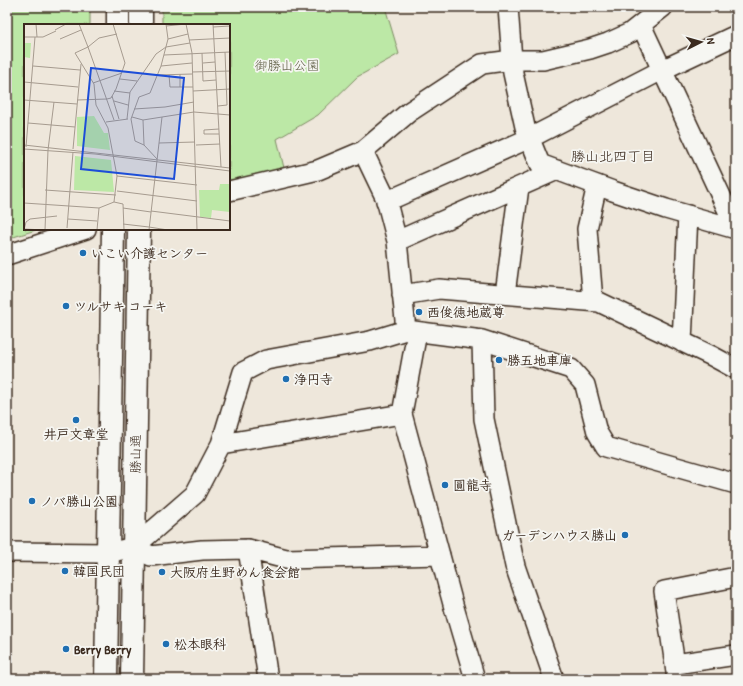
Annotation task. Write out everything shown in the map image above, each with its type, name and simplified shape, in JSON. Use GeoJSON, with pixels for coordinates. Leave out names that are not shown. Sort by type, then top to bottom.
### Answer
{"type":"FeatureCollection","features":[{"type":"Feature","properties":{"kind":"main road"},"geometry":{"type":"LineString","coordinates":[[118,7],[118,24]]}},
{"type":"Feature","properties":{"kind":"main road"},"geometry":{"type":"LineString","coordinates":[[141,7],[141,24]]}},
{"type":"Feature","properties":{"kind":"main road","name":"勝山通"},"geometry":{"type":"LineString","coordinates":[[106,679],[113,230]]}},
{"type":"Feature","properties":{"kind":"main road","name":"勝山通"},"geometry":{"type":"LineString","coordinates":[[132,679],[139,230]]}},
{"type":"Feature","properties":{"kind":"street"},"geometry":{"type":"LineString","coordinates":[[508,7],[513,73],[525,127],[540,164],[613,191],[688,215],[736,228]]}},
{"type":"Feature","properties":{"kind":"street"},"geometry":{"type":"LineString","coordinates":[[230,191],[318,170],[363,151],[409,112],[482,64],[512,60],[543,60],[590,49],[630,33],[663,7]]}},
{"type":"Feature","properties":{"kind":"street"},"geometry":{"type":"LineString","coordinates":[[641,25],[736,228]]}},
{"type":"Feature","properties":{"kind":"street"},"geometry":{"type":"LineString","coordinates":[[386,201],[530,138],[662,70],[736,35]]}},
{"type":"Feature","properties":{"kind":"street"},"geometry":{"type":"LineString","coordinates":[[363,151],[386,201],[397,241],[402,295],[411,331],[402,414],[453,604],[475,679]]}},
{"type":"Feature","properties":{"kind":"street"},"geometry":{"type":"LineString","coordinates":[[397,241],[557,170]]}},
{"type":"Feature","properties":{"kind":"street"},"geometry":{"type":"LineString","coordinates":[[593,301],[587,229],[597,185]]}},
{"type":"Feature","properties":{"kind":"street"},"geometry":{"type":"LineString","coordinates":[[505,294],[519,187]]}},
{"type":"Feature","properties":{"kind":"street"},"geometry":{"type":"LineString","coordinates":[[682,342],[688,215]]}},
{"type":"Feature","properties":{"kind":"street"},"geometry":{"type":"LineString","coordinates":[[7,255],[83,230]]}},
{"type":"Feature","properties":{"kind":"street"},"geometry":{"type":"LineString","coordinates":[[402,295],[439,289],[599,302],[736,369]]}},
{"type":"Feature","properties":{"kind":"street"},"geometry":{"type":"LineString","coordinates":[[7,552],[108,553],[134,547],[195,494],[221,444],[243,372],[266,360],[370,341],[411,331],[482,340],[571,369],[586,385],[597,432],[606,447],[736,484]]}},
{"type":"Feature","properties":{"kind":"street"},"geometry":{"type":"LineString","coordinates":[[482,340],[484,419],[515,566],[554,679]]}},
{"type":"Feature","properties":{"kind":"street"},"geometry":{"type":"LineString","coordinates":[[221,444],[402,414]]}},
{"type":"Feature","properties":{"kind":"street"},"geometry":{"type":"LineString","coordinates":[[134,547],[151,556],[202,550],[248,549],[286,559],[440,555]]}},
{"type":"Feature","properties":{"kind":"street"},"geometry":{"type":"LineString","coordinates":[[248,549],[268,679]]}},
{"type":"Feature","properties":{"kind":"street"},"geometry":{"type":"LineString","coordinates":[[736,577],[664,591],[676,672],[736,655]]}},
{"type":"Feature","properties":{"kind":"green space"},"geometry":{"type":"Polygon","coordinates":[[[7,7],[90,7],[90,24],[24,24],[24,230],[36,230],[7,239],[7,7]]]}},
{"type":"Feature","properties":{"kind":"green space","name":"御勝山公園"},"geometry":{"type":"Polygon","coordinates":[[[162,7],[385,7],[399,54],[357,77],[318,115],[277,139],[285,172],[230,184],[230,24],[162,24],[162,7]]]}},
{"type":"Feature","properties":{"kind":"place","name":"いこい介護センター"},"geometry":{"type":"Point","coordinates":[83,253]}},
{"type":"Feature","properties":{"kind":"place","name":"ツルサキ コーキ"},"geometry":{"type":"Point","coordinates":[66,306]}},
{"type":"Feature","properties":{"kind":"place","name":"西俊徳地蔵尊"},"geometry":{"type":"Point","coordinates":[419,312]}},
{"type":"Feature","properties":{"kind":"place","name":"勝五地車庫"},"geometry":{"type":"Point","coordinates":[499,360]}},
{"type":"Feature","properties":{"kind":"place","name":"浄円寺"},"geometry":{"type":"Point","coordinates":[286,379]}},
{"type":"Feature","properties":{"kind":"place","name":"井戸文章堂"},"geometry":{"type":"Point","coordinates":[76,420]}},
{"type":"Feature","properties":{"kind":"place","name":"圓龍寺"},"geometry":{"type":"Point","coordinates":[445,485]}},
{"type":"Feature","properties":{"kind":"place","name":"ノバ勝山公園"},"geometry":{"type":"Point","coordinates":[32,501]}},
{"type":"Feature","properties":{"kind":"place","name":"ガーデンハウス勝山"},"geometry":{"type":"Point","coordinates":[625,535]}},
{"type":"Feature","properties":{"kind":"place","name":"韓国民団"},"geometry":{"type":"Point","coordinates":[65,571]}},
{"type":"Feature","properties":{"kind":"place","name":"大阪府生野めん食会館"},"geometry":{"type":"Point","coordinates":[162,572]}},
{"type":"Feature","properties":{"kind":"place","name":"松本眼科"},"geometry":{"type":"Point","coordinates":[166,644]}},
{"type":"Feature","properties":{"kind":"place","name":"Berry Berry"},"geometry":{"type":"Point","coordinates":[66,649]}},
{"type":"Feature","properties":{"kind":"district","name":"勝山北四丁目"},"geometry":{"type":"Point","coordinates":[613,156]}}]}
